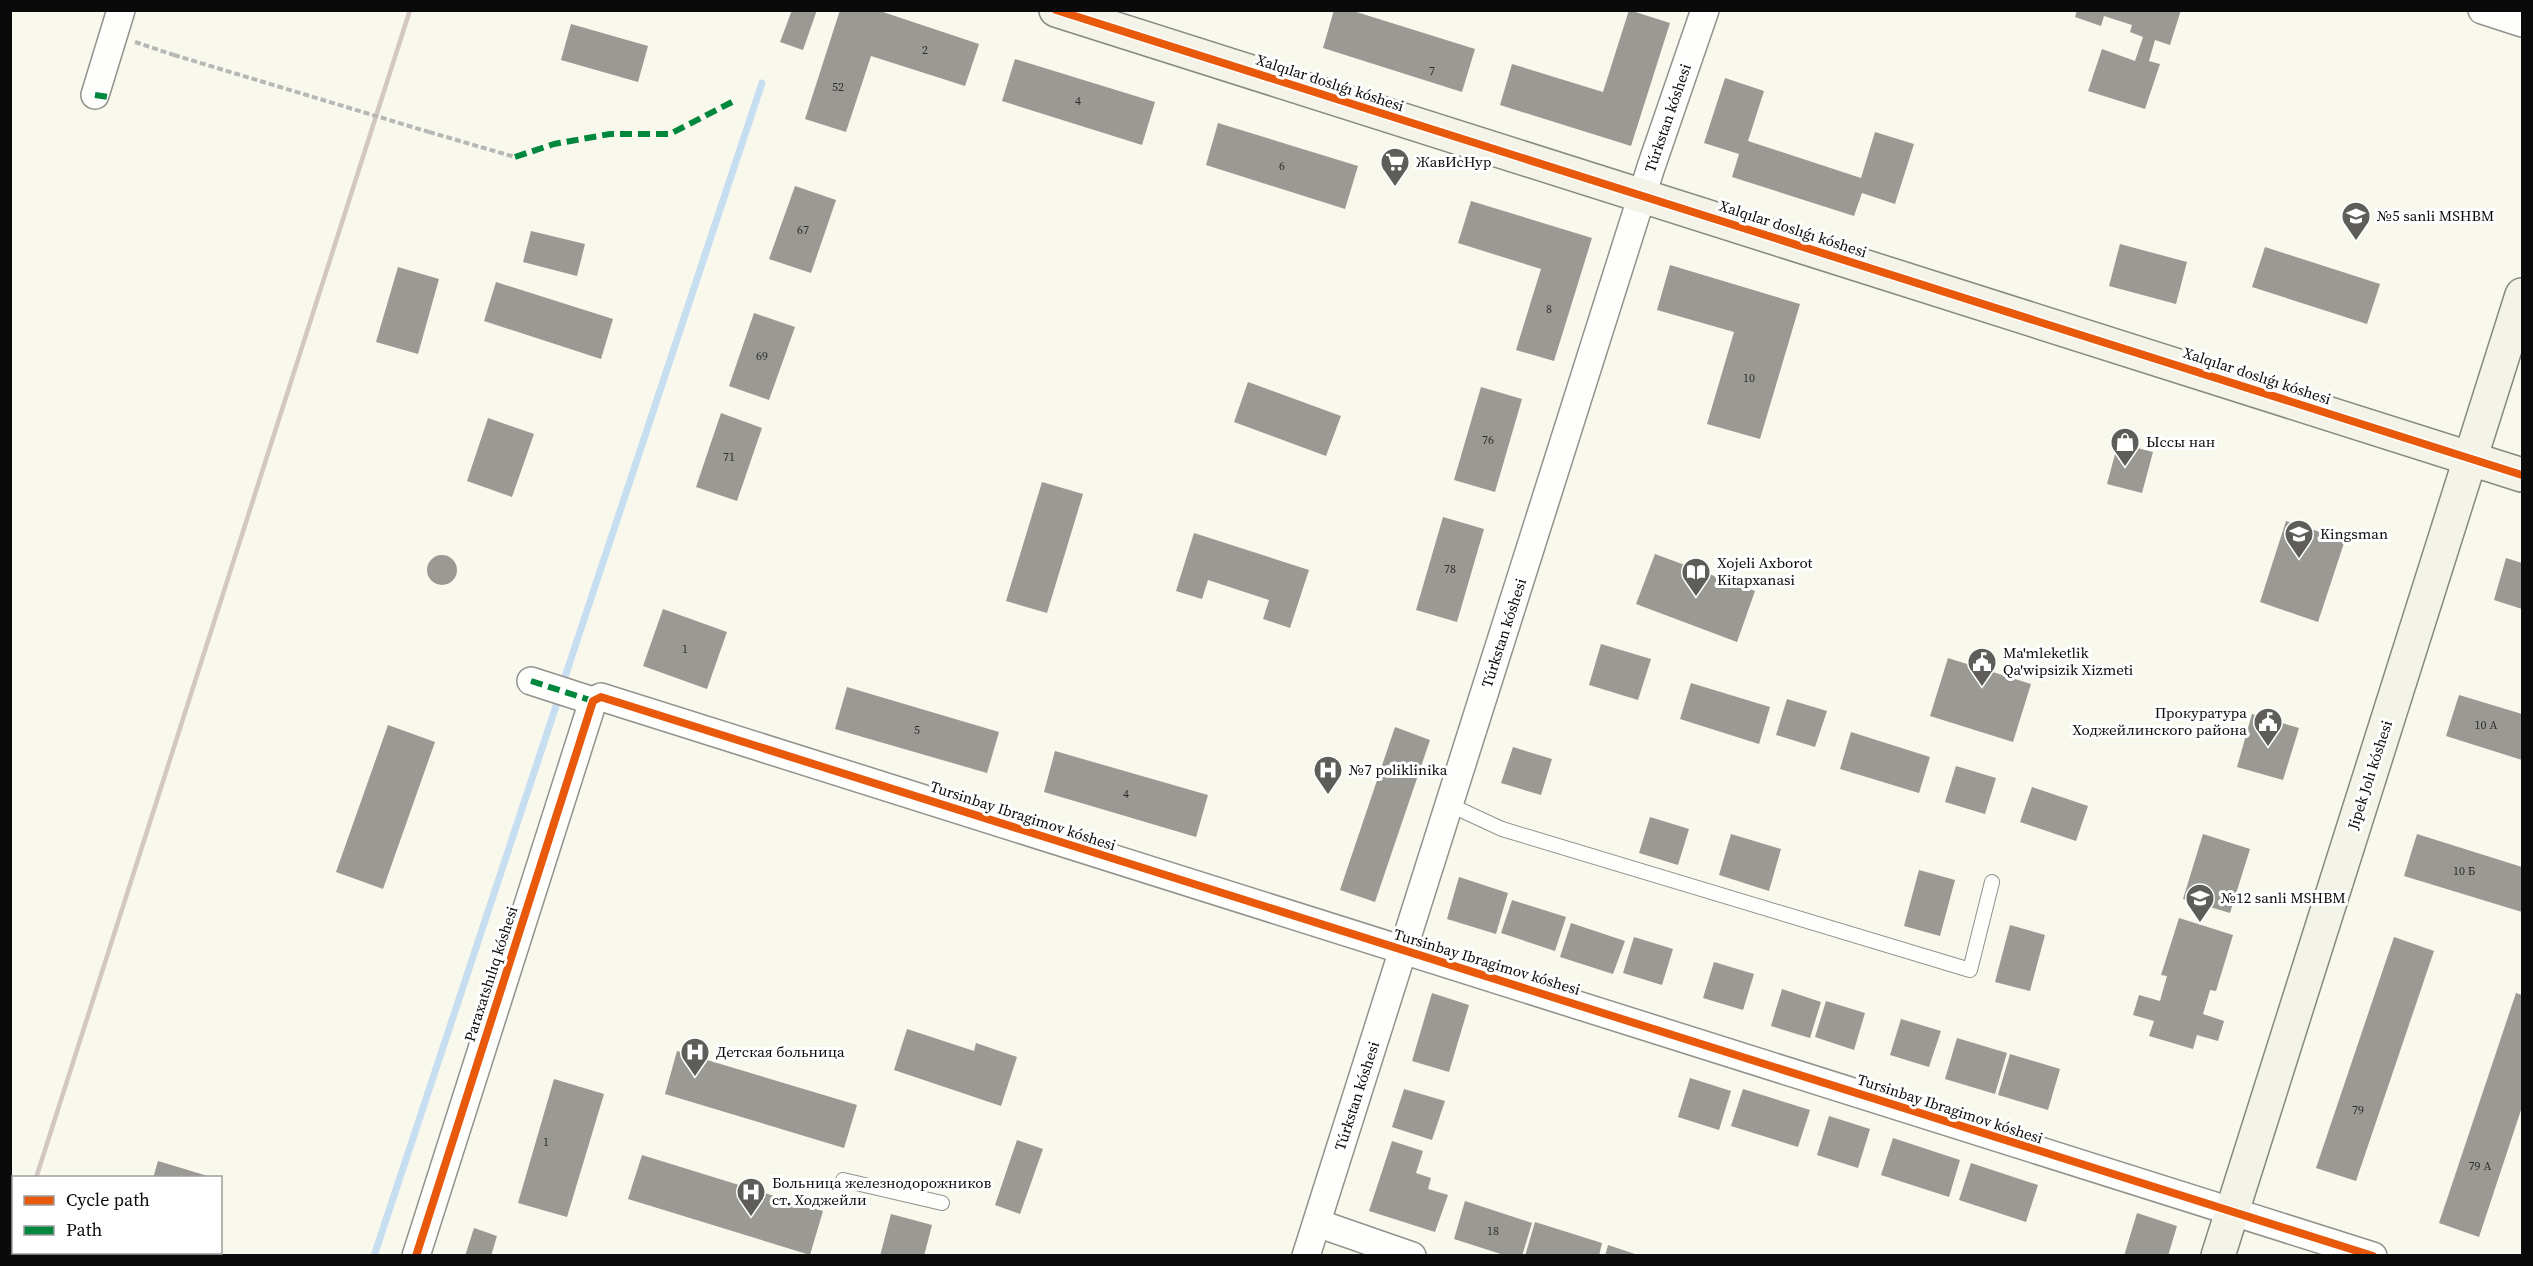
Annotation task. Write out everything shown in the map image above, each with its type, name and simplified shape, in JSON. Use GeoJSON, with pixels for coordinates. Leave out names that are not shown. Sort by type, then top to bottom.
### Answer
{"type":"FeatureCollection","features":[{"type":"Feature","properties":{"kind":"street"},"geometry":{"type":"LineString","coordinates":[[95,95],[121,10]]}},
{"type":"Feature","properties":{"kind":"street","name":"Xalqılar doslıǵı kóshesi"},"geometry":{"type":"LineString","coordinates":[[1056,10],[2523,475]]}},
{"type":"Feature","properties":{"kind":"street","name":"Túrkstan kóshesi"},"geometry":{"type":"LineString","coordinates":[[1306,1256],[1642,196],[1705,10]]}},
{"type":"Feature","properties":{"kind":"street"},"geometry":{"type":"LineString","coordinates":[[2482,10],[2523,23]]}},
{"type":"Feature","properties":{"kind":"street","name":"Jipek Jolı kóshesi"},"geometry":{"type":"LineString","coordinates":[[2218,1256],[2523,295]]}},
{"type":"Feature","properties":{"kind":"street","name":"Tursinbay Ibragimov kóshesi"},"geometry":{"type":"LineString","coordinates":[[531,681],[593,701],[601,698],[2373,1256]]}},
{"type":"Feature","properties":{"kind":"street","name":"Paraxatshılıq kóshesi"},"geometry":{"type":"LineString","coordinates":[[416,1256],[593,701]]}},
{"type":"Feature","properties":{"kind":"street"},"geometry":{"type":"LineString","coordinates":[[1317,1223],[1412,1256]]}},
{"type":"Feature","properties":{"kind":"lane"},"geometry":{"type":"LineString","coordinates":[[1450,805],[1502,829],[1970,970],[1992,882]]}},
{"type":"Feature","properties":{"kind":"lane"},"geometry":{"type":"LineString","coordinates":[[843,1180],[942,1203]]}},
{"type":"Feature","properties":{"kind":"path"},"geometry":{"type":"LineString","coordinates":[[174,55],[515,158]]}},
{"type":"Feature","properties":{"kind":"building"},"geometry":{"type":"Polygon","coordinates":[[[792,10],[817,10],[803,50],[780,42],[792,10]]]}},
{"type":"Feature","properties":{"kind":"building"},"geometry":{"type":"Polygon","coordinates":[[[840,10],[877,10],[979,44],[965,86],[871,56],[846,132],[805,119],[840,10]]]}},
{"type":"Feature","properties":{"kind":"building"},"geometry":{"type":"Polygon","coordinates":[[[1334,10],[1350,10],[1475,49],[1462,92],[1323,48],[1334,10]]]}},
{"type":"Feature","properties":{"kind":"building"},"geometry":{"type":"Polygon","coordinates":[[[1629,10],[1670,23],[1631,146],[1500,105],[1512,64],[1603,92],[1629,10]]]}},
{"type":"Feature","properties":{"kind":"building"},"geometry":{"type":"Polygon","coordinates":[[[2077,10],[2181,10],[2170,45],[2155,40],[2149,61],[2160,64],[2145,109],[2088,91],[2102,49],[2135,61],[2143,37],[2130,32],[2132,25],[2104,16],[2101,26],[2075,17],[2077,10]]]}},
{"type":"Feature","properties":{"kind":"building"},"geometry":{"type":"Polygon","coordinates":[[[571,24],[648,46],[638,82],[561,60],[571,24]]]}},
{"type":"Feature","properties":{"kind":"building"},"geometry":{"type":"Polygon","coordinates":[[[1015,59],[1155,102],[1142,145],[1002,101],[1015,59]]]}},
{"type":"Feature","properties":{"kind":"building"},"geometry":{"type":"Polygon","coordinates":[[[1725,78],[1764,91],[1748,141],[1861,178],[1875,132],[1914,144],[1895,204],[1862,193],[1854,216],[1732,177],[1739,154],[1704,143],[1725,78]]]}},
{"type":"Feature","properties":{"kind":"building"},"geometry":{"type":"Polygon","coordinates":[[[1218,123],[1358,166],[1345,209],[1206,165],[1218,123]]]}},
{"type":"Feature","properties":{"kind":"building"},"geometry":{"type":"Polygon","coordinates":[[[795,186],[836,200],[811,273],[769,259],[795,186]]]}},
{"type":"Feature","properties":{"kind":"building"},"geometry":{"type":"Polygon","coordinates":[[[1471,201],[1592,238],[1554,361],[1516,350],[1541,269],[1458,243],[1471,201]]]}},
{"type":"Feature","properties":{"kind":"building"},"geometry":{"type":"Polygon","coordinates":[[[531,231],[585,244],[577,276],[523,262],[531,231]]]}},
{"type":"Feature","properties":{"kind":"building"},"geometry":{"type":"Polygon","coordinates":[[[2120,244],[2187,262],[2176,304],[2109,286],[2120,244]]]}},
{"type":"Feature","properties":{"kind":"building"},"geometry":{"type":"Polygon","coordinates":[[[2265,247],[2380,284],[2367,324],[2252,287],[2265,247]]]}},
{"type":"Feature","properties":{"kind":"building"},"geometry":{"type":"Polygon","coordinates":[[[1670,265],[1800,304],[1760,439],[1707,424],[1734,332],[1657,310],[1670,265]]]}},
{"type":"Feature","properties":{"kind":"building"},"geometry":{"type":"Polygon","coordinates":[[[398,267],[439,279],[418,354],[376,342],[398,267]]]}},
{"type":"Feature","properties":{"kind":"building"},"geometry":{"type":"Polygon","coordinates":[[[496,282],[613,319],[601,359],[484,321],[496,282]]]}},
{"type":"Feature","properties":{"kind":"building"},"geometry":{"type":"Polygon","coordinates":[[[754,313],[795,327],[769,400],[729,386],[754,313]]]}},
{"type":"Feature","properties":{"kind":"building"},"geometry":{"type":"Polygon","coordinates":[[[1248,382],[1341,416],[1326,456],[1234,422],[1248,382]]]}},
{"type":"Feature","properties":{"kind":"building"},"geometry":{"type":"Polygon","coordinates":[[[1481,387],[1522,399],[1495,492],[1454,480],[1481,387]]]}},
{"type":"Feature","properties":{"kind":"building"},"geometry":{"type":"Polygon","coordinates":[[[721,413],[762,428],[737,501],[696,487],[721,413]]]}},
{"type":"Feature","properties":{"kind":"building"},"geometry":{"type":"Polygon","coordinates":[[[488,418],[534,434],[512,497],[467,481],[488,418]]]}},
{"type":"Feature","properties":{"kind":"building"},"geometry":{"type":"Polygon","coordinates":[[[2118,443],[2153,452],[2142,493],[2107,484],[2118,443]]]}},
{"type":"Feature","properties":{"kind":"building"},"geometry":{"type":"Polygon","coordinates":[[[1042,482],[1083,494],[1047,613],[1006,601],[1042,482]]]}},
{"type":"Feature","properties":{"kind":"building"},"geometry":{"type":"Polygon","coordinates":[[[1443,517],[1484,529],[1457,622],[1416,610],[1443,517]]]}},
{"type":"Feature","properties":{"kind":"building"},"geometry":{"type":"Polygon","coordinates":[[[2286,521],[2345,540],[2318,622],[2260,602],[2286,521]]]}},
{"type":"Feature","properties":{"kind":"building"},"geometry":{"type":"Polygon","coordinates":[[[1194,533],[1309,570],[1290,628],[1263,619],[1269,600],[1208,580],[1202,599],[1176,591],[1194,533]]]}},
{"type":"Feature","properties":{"kind":"building","name":"Xojeli Axborot Kitapxanasi"},"geometry":{"type":"Polygon","coordinates":[[[1655,554],[1755,591],[1737,642],[1636,604],[1655,554]]]}},
{"type":"Feature","properties":{"kind":"building"},"geometry":{"type":"Polygon","coordinates":[[[442,555],[453,559],[457,570],[453,581],[442,585],[431,581],[427,570],[431,559],[442,555]]]}},
{"type":"Feature","properties":{"kind":"building"},"geometry":{"type":"Polygon","coordinates":[[[2506,558],[2522,563],[2522,609],[2494,600],[2506,558]]]}},
{"type":"Feature","properties":{"kind":"building"},"geometry":{"type":"Polygon","coordinates":[[[663,609],[727,632],[707,689],[643,666],[663,609]]]}},
{"type":"Feature","properties":{"kind":"building"},"geometry":{"type":"Polygon","coordinates":[[[1601,644],[1651,659],[1638,700],[1589,685],[1601,644]]]}},
{"type":"Feature","properties":{"kind":"building"},"geometry":{"type":"Polygon","coordinates":[[[1948,658],[2031,684],[2013,742],[1930,716],[1948,658]]]}},
{"type":"Feature","properties":{"kind":"building"},"geometry":{"type":"Polygon","coordinates":[[[1691,683],[1770,707],[1759,744],[1680,719],[1691,683]]]}},
{"type":"Feature","properties":{"kind":"building"},"geometry":{"type":"Polygon","coordinates":[[[847,687],[999,732],[987,773],[835,729],[847,687]]]}},
{"type":"Feature","properties":{"kind":"building"},"geometry":{"type":"Polygon","coordinates":[[[2459,695],[2522,714],[2522,760],[2446,736],[2459,695]]]}},
{"type":"Feature","properties":{"kind":"building"},"geometry":{"type":"Polygon","coordinates":[[[1787,699],[1827,711],[1815,747],[1776,735],[1787,699]]]}},
{"type":"Feature","properties":{"kind":"building"},"geometry":{"type":"Polygon","coordinates":[[[2252,714],[2299,728],[2283,780],[2237,767],[2252,714]]]}},
{"type":"Feature","properties":{"kind":"building"},"geometry":{"type":"Polygon","coordinates":[[[388,725],[435,742],[383,889],[336,872],[388,725]]]}},
{"type":"Feature","properties":{"kind":"building"},"geometry":{"type":"Polygon","coordinates":[[[1395,727],[1430,740],[1375,902],[1340,890],[1395,727]]]}},
{"type":"Feature","properties":{"kind":"building"},"geometry":{"type":"Polygon","coordinates":[[[1851,732],[1930,757],[1919,793],[1840,769],[1851,732]]]}},
{"type":"Feature","properties":{"kind":"building"},"geometry":{"type":"Polygon","coordinates":[[[1513,747],[1552,759],[1541,795],[1501,783],[1513,747]]]}},
{"type":"Feature","properties":{"kind":"building"},"geometry":{"type":"Polygon","coordinates":[[[1055,751],[1208,795],[1196,837],[1044,792],[1055,751]]]}},
{"type":"Feature","properties":{"kind":"building"},"geometry":{"type":"Polygon","coordinates":[[[1956,766],[1996,778],[1985,814],[1945,802],[1956,766]]]}},
{"type":"Feature","properties":{"kind":"building"},"geometry":{"type":"Polygon","coordinates":[[[2032,787],[2088,806],[2076,841],[2020,822],[2032,787]]]}},
{"type":"Feature","properties":{"kind":"building"},"geometry":{"type":"Polygon","coordinates":[[[1650,817],[1689,829],[1678,865],[1639,853],[1650,817]]]}},
{"type":"Feature","properties":{"kind":"building"},"geometry":{"type":"Polygon","coordinates":[[[1731,834],[1781,849],[1769,891],[1719,875],[1731,834]]]}},
{"type":"Feature","properties":{"kind":"building"},"geometry":{"type":"Polygon","coordinates":[[[2203,834],[2250,849],[2230,913],[2183,899],[2203,834]]]}},
{"type":"Feature","properties":{"kind":"building"},"geometry":{"type":"Polygon","coordinates":[[[2417,834],[2522,867],[2522,912],[2404,876],[2417,834]]]}},
{"type":"Feature","properties":{"kind":"building"},"geometry":{"type":"Polygon","coordinates":[[[1919,870],[1955,880],[1940,936],[1904,926],[1919,870]]]}},
{"type":"Feature","properties":{"kind":"building"},"geometry":{"type":"Polygon","coordinates":[[[1459,877],[1508,893],[1496,934],[1447,919],[1459,877]]]}},
{"type":"Feature","properties":{"kind":"building"},"geometry":{"type":"Polygon","coordinates":[[[1512,900],[1566,917],[1555,951],[1501,933],[1512,900]]]}},
{"type":"Feature","properties":{"kind":"building"},"geometry":{"type":"Polygon","coordinates":[[[2179,918],[2233,935],[2216,991],[2210,990],[2203,1014],[2224,1021],[2218,1041],[2197,1035],[2193,1049],[2149,1036],[2154,1021],[2133,1015],[2139,995],[2160,1001],[2167,976],[2161,975],[2179,918]]]}},
{"type":"Feature","properties":{"kind":"building"},"geometry":{"type":"Polygon","coordinates":[[[1571,923],[1625,941],[1613,974],[1560,957],[1571,923]]]}},
{"type":"Feature","properties":{"kind":"building"},"geometry":{"type":"Polygon","coordinates":[[[2010,925],[2045,935],[2030,991],[1995,982],[2010,925]]]}},
{"type":"Feature","properties":{"kind":"building"},"geometry":{"type":"Polygon","coordinates":[[[1634,937],[1673,949],[1662,985],[1623,973],[1634,937]]]}},
{"type":"Feature","properties":{"kind":"building"},"geometry":{"type":"Polygon","coordinates":[[[2394,937],[2434,951],[2356,1181],[2316,1168],[2394,937]]]}},
{"type":"Feature","properties":{"kind":"building"},"geometry":{"type":"Polygon","coordinates":[[[1714,962],[1754,974],[1743,1010],[1703,998],[1714,962]]]}},
{"type":"Feature","properties":{"kind":"building"},"geometry":{"type":"Polygon","coordinates":[[[1782,989],[1821,1002],[1810,1038],[1771,1026],[1782,989]]]}},
{"type":"Feature","properties":{"kind":"building"},"geometry":{"type":"Polygon","coordinates":[[[1432,993],[1469,1005],[1449,1072],[1412,1061],[1432,993]]]}},
{"type":"Feature","properties":{"kind":"building"},"geometry":{"type":"Polygon","coordinates":[[[2516,993],[2522,995],[2522,1107],[2479,1237],[2439,1223],[2516,993]]]}},
{"type":"Feature","properties":{"kind":"building"},"geometry":{"type":"Polygon","coordinates":[[[1826,1001],[1865,1013],[1854,1050],[1815,1037],[1826,1001]]]}},
{"type":"Feature","properties":{"kind":"building"},"geometry":{"type":"Polygon","coordinates":[[[1901,1019],[1941,1031],[1929,1067],[1890,1055],[1901,1019]]]}},
{"type":"Feature","properties":{"kind":"building"},"geometry":{"type":"Polygon","coordinates":[[[907,1029],[974,1051],[976,1043],[1017,1057],[1001,1106],[894,1070],[907,1029]]]}},
{"type":"Feature","properties":{"kind":"building"},"geometry":{"type":"Polygon","coordinates":[[[1957,1038],[2007,1053],[1995,1094],[1945,1079],[1957,1038]]]}},
{"type":"Feature","properties":{"kind":"building"},"geometry":{"type":"Polygon","coordinates":[[[677,1051],[857,1105],[844,1148],[665,1094],[677,1051]]]}},
{"type":"Feature","properties":{"kind":"building"},"geometry":{"type":"Polygon","coordinates":[[[2010,1054],[2060,1069],[2048,1110],[1998,1095],[2010,1054]]]}},
{"type":"Feature","properties":{"kind":"building"},"geometry":{"type":"Polygon","coordinates":[[[1690,1078],[1731,1091],[1719,1130],[1678,1117],[1690,1078]]]}},
{"type":"Feature","properties":{"kind":"building"},"geometry":{"type":"Polygon","coordinates":[[[554,1079],[604,1094],[567,1217],[518,1203],[554,1079]]]}},
{"type":"Feature","properties":{"kind":"building"},"geometry":{"type":"Polygon","coordinates":[[[1404,1089],[1445,1101],[1432,1140],[1392,1127],[1404,1089]]]}},
{"type":"Feature","properties":{"kind":"building"},"geometry":{"type":"Polygon","coordinates":[[[1743,1089],[1810,1110],[1798,1147],[1731,1126],[1743,1089]]]}},
{"type":"Feature","properties":{"kind":"building"},"geometry":{"type":"Polygon","coordinates":[[[1829,1116],[1870,1129],[1858,1168],[1817,1155],[1829,1116]]]}},
{"type":"Feature","properties":{"kind":"building"},"geometry":{"type":"Polygon","coordinates":[[[1893,1138],[1960,1160],[1949,1197],[1881,1175],[1893,1138]]]}},
{"type":"Feature","properties":{"kind":"building"},"geometry":{"type":"Polygon","coordinates":[[[1017,1140],[1043,1149],[1020,1214],[995,1205],[1017,1140]]]}},
{"type":"Feature","properties":{"kind":"building"},"geometry":{"type":"Polygon","coordinates":[[[1392,1141],[1423,1151],[1416,1173],[1431,1178],[1428,1189],[1448,1195],[1435,1232],[1369,1211],[1392,1141]]]}},
{"type":"Feature","properties":{"kind":"building"},"geometry":{"type":"Polygon","coordinates":[[[642,1155],[823,1211],[810,1255],[628,1199],[642,1155]]]}},
{"type":"Feature","properties":{"kind":"building"},"geometry":{"type":"Polygon","coordinates":[[[158,1161],[208,1176],[154,1176],[158,1161]]]}},
{"type":"Feature","properties":{"kind":"building"},"geometry":{"type":"Polygon","coordinates":[[[1971,1163],[2038,1185],[2026,1222],[1959,1200],[1971,1163]]]}},
{"type":"Feature","properties":{"kind":"building"},"geometry":{"type":"Polygon","coordinates":[[[1465,1201],[1532,1223],[1522,1256],[1507,1256],[1454,1239],[1465,1201]]]}},
{"type":"Feature","properties":{"kind":"building"},"geometry":{"type":"Polygon","coordinates":[[[2137,1213],[2177,1226],[2168,1256],[2124,1256],[2137,1213]]]}},
{"type":"Feature","properties":{"kind":"building"},"geometry":{"type":"Polygon","coordinates":[[[891,1214],[932,1225],[924,1256],[880,1256],[891,1214]]]}},
{"type":"Feature","properties":{"kind":"building"},"geometry":{"type":"Polygon","coordinates":[[[1535,1222],[1602,1243],[1599,1256],[1525,1256],[1535,1222]]]}},
{"type":"Feature","properties":{"kind":"building"},"geometry":{"type":"Polygon","coordinates":[[[474,1228],[497,1236],[491,1256],[465,1256],[474,1228]]]}},
{"type":"Feature","properties":{"kind":"building"},"geometry":{"type":"Polygon","coordinates":[[[1608,1245],[1638,1255],[1638,1256],[1605,1256],[1608,1245]]]}},
{"type":"Feature","properties":{"kind":"building"},"geometry":{"type":"Polygon","coordinates":[[[130,1254],[187,1254],[187,1256],[130,1256],[130,1254]]]}},
{"type":"Feature","properties":{"kind":"waterway"},"geometry":{"type":"LineString","coordinates":[[562,686],[762,83]]}},
{"type":"Feature","properties":{"kind":"waterway"},"geometry":{"type":"LineString","coordinates":[[374,1256],[559,697]]}},
{"type":"Feature","properties":{"kind":"railway"},"geometry":{"type":"LineString","coordinates":[[37,1176],[410,10]]}},
{"type":"Feature","properties":{"kind":"marked path"},"geometry":{"type":"LineString","coordinates":[[95,95],[109,97]]}},
{"type":"Feature","properties":{"kind":"marked path"},"geometry":{"type":"LineString","coordinates":[[515,157],[554,144],[610,134],[670,134],[732,102]]}},
{"type":"Feature","properties":{"kind":"marked path"},"geometry":{"type":"LineString","coordinates":[[531,681],[593,701]]}},
{"type":"Feature","properties":{"kind":"cycle path"},"geometry":{"type":"LineString","coordinates":[[1056,10],[2522,475]]}},
{"type":"Feature","properties":{"kind":"cycle path"},"geometry":{"type":"LineString","coordinates":[[416,1256],[593,701],[601,697],[2373,1256]]}},
{"type":"Feature","properties":{"kind":"place","name":"ЖавИсНур"},"geometry":{"type":"Point","coordinates":[1395,188]}},
{"type":"Feature","properties":{"kind":"place","name":"№5 sanli MSHBM"},"geometry":{"type":"Point","coordinates":[2356,242]}},
{"type":"Feature","properties":{"kind":"place","name":"Ыссы нан"},"geometry":{"type":"Point","coordinates":[2125,468]}},
{"type":"Feature","properties":{"kind":"place","name":"Kingsman"},"geometry":{"type":"Point","coordinates":[2299,560]}},
{"type":"Feature","properties":{"kind":"place","name":"Xojeli Axborot Kitapxanasi"},"geometry":{"type":"Point","coordinates":[1696,598]}},
{"type":"Feature","properties":{"kind":"place","name":"Ma'mleketlik Qa'wipsizik Xizmeti"},"geometry":{"type":"Point","coordinates":[1982,688]}},
{"type":"Feature","properties":{"kind":"place","name":"Прокуратура Ходжейлинского района"},"geometry":{"type":"Point","coordinates":[2268,748]}},
{"type":"Feature","properties":{"kind":"place","name":"№7 poliklinika"},"geometry":{"type":"Point","coordinates":[1328,796]}},
{"type":"Feature","properties":{"kind":"place","name":"№12 sanli MSHBM"},"geometry":{"type":"Point","coordinates":[2200,924]}},
{"type":"Feature","properties":{"kind":"place","name":"Детская больница"},"geometry":{"type":"Point","coordinates":[695,1078]}},
{"type":"Feature","properties":{"kind":"place","name":"Больница железнодорожников ст. Ходжейли"},"geometry":{"type":"Point","coordinates":[751,1218]}}]}
